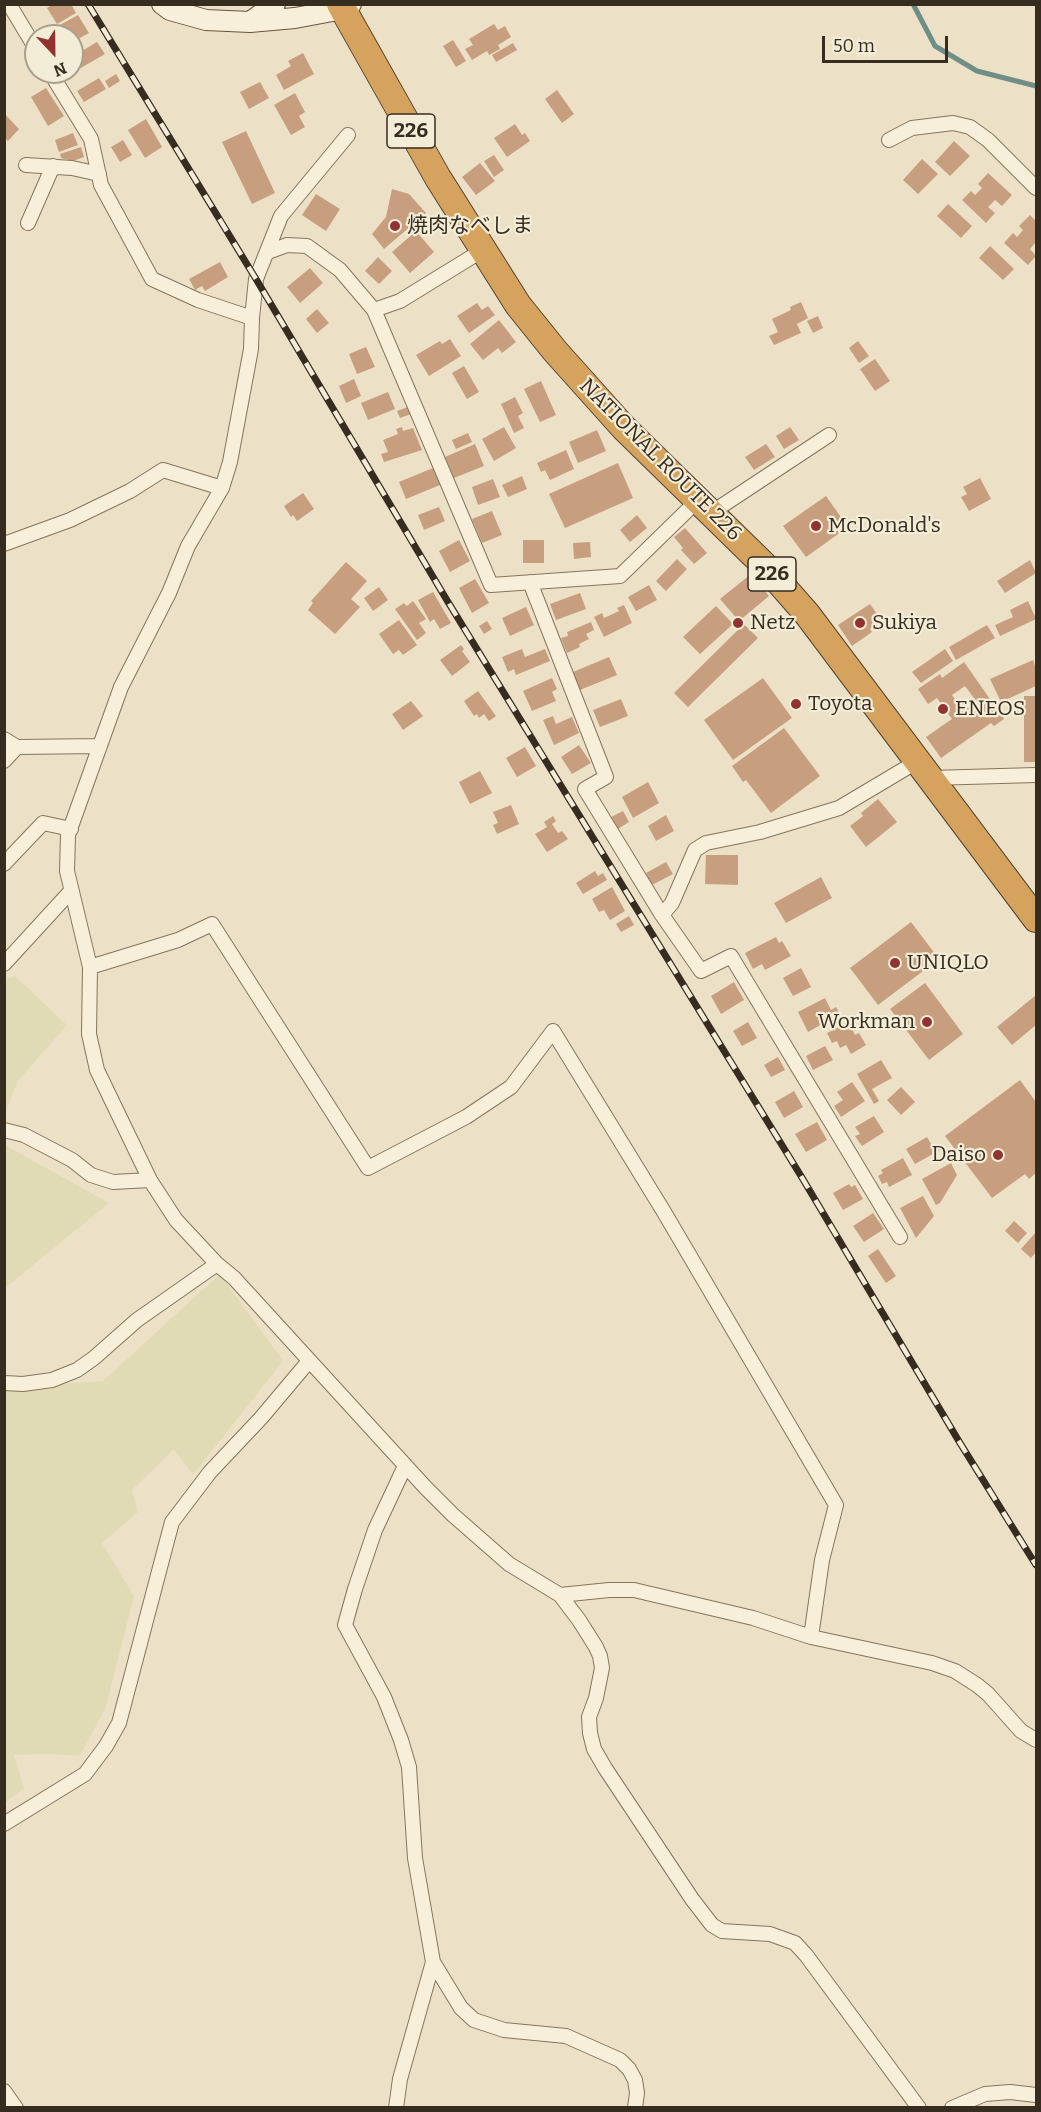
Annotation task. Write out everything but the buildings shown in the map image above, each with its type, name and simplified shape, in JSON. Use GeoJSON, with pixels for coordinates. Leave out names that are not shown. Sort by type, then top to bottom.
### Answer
{"type":"FeatureCollection","features":[{"type":"Feature","properties":{"kind":"highway","name":"NATIONAL ROUTE 226"},"geometry":{"type":"LineString","coordinates":[[344,6],[438,178],[518,305],[555,351],[624,428],[764,565],[807,614],[1036,919]]}},
{"type":"Feature","properties":{"kind":"street"},"geometry":{"type":"LineString","coordinates":[[9,4],[24,29]]}},
{"type":"Feature","properties":{"kind":"street"},"geometry":{"type":"LineString","coordinates":[[162,4],[170,10],[206,20],[250,22],[295,18],[344,6]]}},
{"type":"Feature","properties":{"kind":"street"},"geometry":{"type":"LineString","coordinates":[[250,22],[275,4]]}},
{"type":"Feature","properties":{"kind":"street"},"geometry":{"type":"LineString","coordinates":[[57,84],[91,139],[101,185],[152,279],[198,300],[252,318]]}},
{"type":"Feature","properties":{"kind":"street"},"geometry":{"type":"LineString","coordinates":[[889,140],[912,128],[953,123],[970,127],[988,140],[1036,188]]}},
{"type":"Feature","properties":{"kind":"street"},"geometry":{"type":"LineString","coordinates":[[348,135],[281,216],[256,279],[251,349],[230,462],[222,488],[188,546],[169,593],[121,687],[68,835],[67,871],[90,967],[89,1034],[97,1070],[150,1180],[176,1220],[217,1264],[234,1278],[405,1466],[453,1515],[509,1564],[560,1595],[579,1620],[600,1656],[602,1668],[596,1698],[589,1717],[594,1749],[604,1768],[712,1925],[722,1931],[770,1934],[795,1943],[918,2108]]}},
{"type":"Feature","properties":{"kind":"street"},"geometry":{"type":"LineString","coordinates":[[26,165],[72,168],[99,174]]}},
{"type":"Feature","properties":{"kind":"street"},"geometry":{"type":"LineString","coordinates":[[28,223],[53,166]]}},
{"type":"Feature","properties":{"kind":"street"},"geometry":{"type":"LineString","coordinates":[[268,252],[287,244],[307,246],[340,270],[374,310],[491,585],[620,576],[705,507],[829,435]]}},
{"type":"Feature","properties":{"kind":"street"},"geometry":{"type":"LineString","coordinates":[[374,310],[400,301],[483,250]]}},
{"type":"Feature","properties":{"kind":"street"},"geometry":{"type":"LineString","coordinates":[[4,544],[70,520],[130,491],[163,470],[222,488]]}},
{"type":"Feature","properties":{"kind":"street"},"geometry":{"type":"LineString","coordinates":[[530,582],[606,777],[585,789],[662,915],[701,971],[731,956],[900,1237]]}},
{"type":"Feature","properties":{"kind":"street"},"geometry":{"type":"LineString","coordinates":[[4,739],[17,747],[100,746]]}},
{"type":"Feature","properties":{"kind":"street"},"geometry":{"type":"LineString","coordinates":[[4,761],[17,747]]}},
{"type":"Feature","properties":{"kind":"street"},"geometry":{"type":"LineString","coordinates":[[662,915],[672,903],[695,850],[706,843],[760,832],[839,808],[925,770],[1036,775]]}},
{"type":"Feature","properties":{"kind":"street"},"geometry":{"type":"LineString","coordinates":[[4,864],[43,823],[71,828]]}},
{"type":"Feature","properties":{"kind":"street"},"geometry":{"type":"LineString","coordinates":[[4,964],[71,891]]}},
{"type":"Feature","properties":{"kind":"street"},"geometry":{"type":"LineString","coordinates":[[90,967],[178,940],[212,924],[368,1168],[466,1117],[511,1087],[553,1031],[664,1212],[836,1505],[822,1560],[811,1637]]}},
{"type":"Feature","properties":{"kind":"street"},"geometry":{"type":"LineString","coordinates":[[4,1130],[24,1135],[72,1161],[91,1175],[113,1182],[150,1180]]}},
{"type":"Feature","properties":{"kind":"street"},"geometry":{"type":"LineString","coordinates":[[4,1383],[23,1384],[52,1380],[77,1370],[137,1320],[217,1264]]}},
{"type":"Feature","properties":{"kind":"street"},"geometry":{"type":"LineString","coordinates":[[4,1824],[85,1774],[106,1746],[119,1723],[172,1522],[210,1472],[261,1418],[309,1361]]}},
{"type":"Feature","properties":{"kind":"street"},"geometry":{"type":"LineString","coordinates":[[405,1466],[375,1530],[345,1625],[384,1697],[409,1767],[415,1858],[433,1962],[461,2008],[474,2020],[504,2030],[567,2036],[620,2060],[635,2080],[637,2093],[635,2108]]}},
{"type":"Feature","properties":{"kind":"street"},"geometry":{"type":"LineString","coordinates":[[560,1595],[634,1590],[753,1618],[811,1637],[932,1663],[955,1671],[977,1684],[1021,1731],[1036,1740]]}},
{"type":"Feature","properties":{"kind":"street"},"geometry":{"type":"LineString","coordinates":[[396,2108],[400,2079],[433,1962]]}},
{"type":"Feature","properties":{"kind":"street"},"geometry":{"type":"LineString","coordinates":[[4,2091],[15,2108]]}},
{"type":"Feature","properties":{"kind":"street"},"geometry":{"type":"LineString","coordinates":[[952,2108],[986,2094],[1010,2092],[1036,2095]]}},
{"type":"Feature","properties":{"kind":"shaded area"},"geometry":{"type":"Polygon","coordinates":[[[15,976],[67,1025],[18,1081],[5,1113],[5,980],[15,976]]]}},
{"type":"Feature","properties":{"kind":"shaded area"},"geometry":{"type":"Polygon","coordinates":[[[5,1145],[109,1203],[5,1288],[5,1145]]]}},
{"type":"Feature","properties":{"kind":"shaded area"},"geometry":{"type":"Polygon","coordinates":[[[220,1274],[283,1361],[193,1475],[174,1449],[132,1490],[138,1512],[102,1543],[134,1596],[106,1707],[80,1756],[14,1755],[24,1788],[5,1803],[5,1388],[103,1381],[220,1274]]]}},
{"type":"Feature","properties":{"kind":"waterway"},"geometry":{"type":"LineString","coordinates":[[913,4],[935,46],[977,71],[1036,86]]}},
{"type":"Feature","properties":{"kind":"railway"},"geometry":{"type":"LineString","coordinates":[[88,4],[256,279],[448,602],[801,1176],[960,1443],[1036,1565]]}},
{"type":"Feature","properties":{"kind":"place","name":"焼肉なべしま"},"geometry":{"type":"Point","coordinates":[395,226]}},
{"type":"Feature","properties":{"kind":"place","name":"McDonald's"},"geometry":{"type":"Point","coordinates":[816,526]}},
{"type":"Feature","properties":{"kind":"place","name":"Netz"},"geometry":{"type":"Point","coordinates":[738,623]}},
{"type":"Feature","properties":{"kind":"place","name":"Sukiya"},"geometry":{"type":"Point","coordinates":[860,623]}},
{"type":"Feature","properties":{"kind":"place","name":"Toyota"},"geometry":{"type":"Point","coordinates":[796,704]}},
{"type":"Feature","properties":{"kind":"place","name":"ENEOS"},"geometry":{"type":"Point","coordinates":[943,709]}},
{"type":"Feature","properties":{"kind":"place","name":"UNIQLO"},"geometry":{"type":"Point","coordinates":[895,963]}},
{"type":"Feature","properties":{"kind":"place","name":"Workman"},"geometry":{"type":"Point","coordinates":[927,1022]}},
{"type":"Feature","properties":{"kind":"place","name":"Daiso"},"geometry":{"type":"Point","coordinates":[998,1155]}}]}
